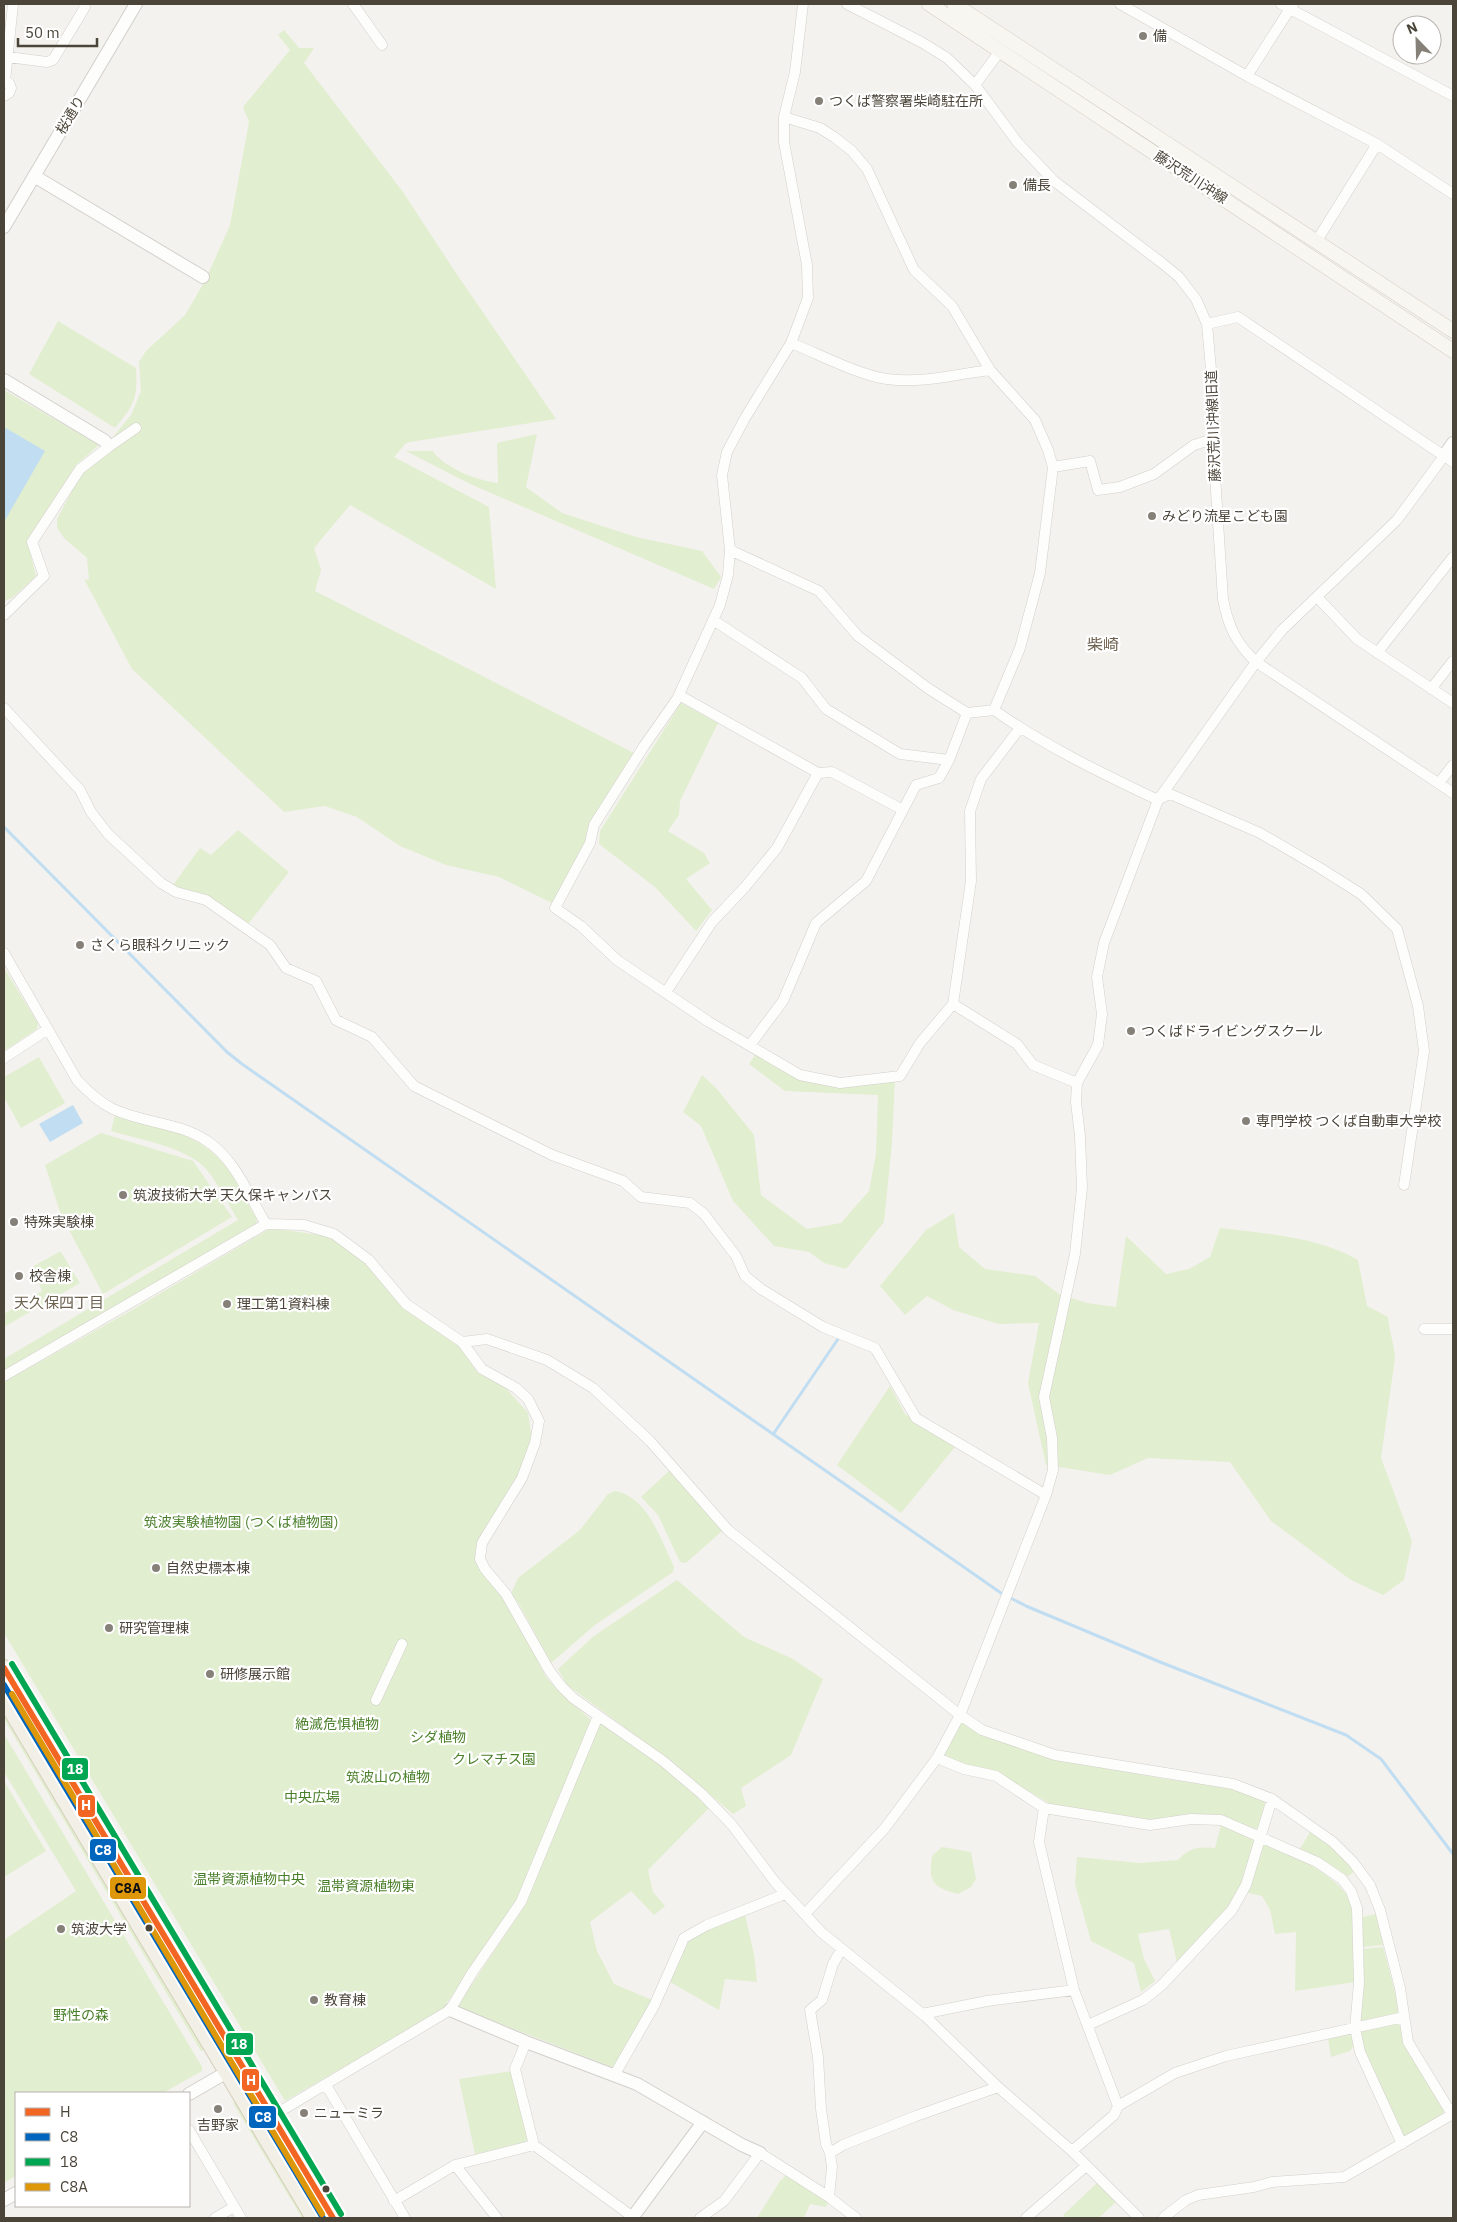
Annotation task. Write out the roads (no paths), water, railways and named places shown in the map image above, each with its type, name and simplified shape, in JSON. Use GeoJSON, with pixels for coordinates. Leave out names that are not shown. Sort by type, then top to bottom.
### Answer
{"type":"FeatureCollection","features":[{"type":"Feature","properties":{"kind":"main road","name":"藤沢荒川沖線"},"geometry":{"type":"LineString","coordinates":[[928,4],[1453,351]]}},
{"type":"Feature","properties":{"kind":"main road","name":"藤沢荒川沖線"},"geometry":{"type":"LineString","coordinates":[[954,4],[1453,332]]}},
{"type":"Feature","properties":{"kind":"main road"},"geometry":{"type":"LineString","coordinates":[[4,1668],[234,2068],[314,2218]]}},
{"type":"Feature","properties":{"kind":"main road"},"geometry":{"type":"LineString","coordinates":[[4,1698],[234,2068],[333,2218]]}},
{"type":"Feature","properties":{"kind":"street"},"geometry":{"type":"LineString","coordinates":[[4,96],[9,93],[11,88],[9,83],[4,81],[8,57],[6,36],[13,4]]}},
{"type":"Feature","properties":{"kind":"street"},"geometry":{"type":"LineString","coordinates":[[8,57],[47,62],[54,60],[85,7],[84,4]]}},
{"type":"Feature","properties":{"kind":"street","name":"桜通り"},"geometry":{"type":"LineString","coordinates":[[4,227],[136,4]]}},
{"type":"Feature","properties":{"kind":"street"},"geometry":{"type":"LineString","coordinates":[[353,4],[382,45]]}},
{"type":"Feature","properties":{"kind":"street"},"geometry":{"type":"LineString","coordinates":[[803,4],[796,72],[784,117],[784,142],[805,257],[808,298],[791,343],[727,452],[722,475],[730,550],[728,575],[722,598],[713,620],[679,695],[594,825],[590,843],[556,908],[581,926],[617,960],[709,1022],[800,1075],[840,1083],[900,1076],[920,1042],[953,1004],[971,882],[970,811],[981,780],[1020,728]]}},
{"type":"Feature","properties":{"kind":"street","name":"藤沢荒川沖線旧道"},"geometry":{"type":"LineString","coordinates":[[847,4],[940,53],[975,84],[1018,143],[1054,181],[1178,277],[1196,299],[1207,324],[1212,381],[1213,439],[1223,599],[1228,622],[1235,638],[1256,662],[1453,792]]}},
{"type":"Feature","properties":{"kind":"street"},"geometry":{"type":"LineString","coordinates":[[1120,4],[1247,76],[1377,144],[1453,194]]}},
{"type":"Feature","properties":{"kind":"street"},"geometry":{"type":"LineString","coordinates":[[1247,76],[1288,5],[1453,96]]}},
{"type":"Feature","properties":{"kind":"street"},"geometry":{"type":"LineString","coordinates":[[975,84],[1000,51]]}},
{"type":"Feature","properties":{"kind":"street"},"geometry":{"type":"LineString","coordinates":[[784,117],[820,128],[852,151],[867,170],[914,270],[952,306],[990,370],[1035,420],[1048,450],[1053,467],[1040,573],[1020,648],[994,710]]}},
{"type":"Feature","properties":{"kind":"street"},"geometry":{"type":"LineString","coordinates":[[1316,242],[1377,144]]}},
{"type":"Feature","properties":{"kind":"street"},"geometry":{"type":"LineString","coordinates":[[34,176],[203,277]]}},
{"type":"Feature","properties":{"kind":"street"},"geometry":{"type":"LineString","coordinates":[[1207,324],[1238,317],[1449,459]]}},
{"type":"Feature","properties":{"kind":"street"},"geometry":{"type":"LineString","coordinates":[[791,343],[886,379],[904,380],[952,377],[964,373],[990,370]]}},
{"type":"Feature","properties":{"kind":"street"},"geometry":{"type":"LineString","coordinates":[[4,380],[108,444]]}},
{"type":"Feature","properties":{"kind":"street"},"geometry":{"type":"LineString","coordinates":[[4,615],[44,576],[32,542],[80,469],[108,444],[136,428]]}},
{"type":"Feature","properties":{"kind":"street"},"geometry":{"type":"LineString","coordinates":[[1053,467],[1090,461],[1098,490],[1120,487],[1154,474],[1194,445],[1213,439]]}},
{"type":"Feature","properties":{"kind":"street"},"geometry":{"type":"LineString","coordinates":[[805,1914],[885,1828],[937,1758],[960,1715],[1046,1495],[1053,1470],[1052,1438],[1044,1397],[1074,1254],[1082,1188],[1080,1136],[1076,1102],[1077,1083],[1098,1045],[1102,1014],[1096,977],[1104,943],[1158,800],[1256,662],[1282,630],[1318,598],[1397,520],[1449,459],[1453,443]]}},
{"type":"Feature","properties":{"kind":"street"},"geometry":{"type":"LineString","coordinates":[[730,550],[819,591],[858,636],[929,689],[967,713],[994,710],[1020,728],[1093,769],[1158,800]]}},
{"type":"Feature","properties":{"kind":"street"},"geometry":{"type":"LineString","coordinates":[[1377,653],[1453,557]]}},
{"type":"Feature","properties":{"kind":"street"},"geometry":{"type":"LineString","coordinates":[[1318,598],[1357,639],[1453,703]]}},
{"type":"Feature","properties":{"kind":"street"},"geometry":{"type":"LineString","coordinates":[[713,620],[802,678],[826,709],[900,754],[949,760]]}},
{"type":"Feature","properties":{"kind":"street"},"geometry":{"type":"LineString","coordinates":[[1431,689],[1453,661]]}},
{"type":"Feature","properties":{"kind":"street"},"geometry":{"type":"LineString","coordinates":[[679,695],[818,773],[832,772],[903,810]]}},
{"type":"Feature","properties":{"kind":"street"},"geometry":{"type":"LineString","coordinates":[[4,708],[80,790],[91,812],[115,840],[161,882],[176,892],[206,900],[270,944],[286,968],[316,981],[336,1020],[372,1037],[414,1086],[552,1155],[623,1181],[641,1197],[690,1202],[704,1214],[736,1256],[745,1276],[761,1289],[823,1327],[875,1348],[916,1418],[1046,1495]]}},
{"type":"Feature","properties":{"kind":"street"},"geometry":{"type":"LineString","coordinates":[[750,1046],[783,1001],[816,923],[866,882],[916,785],[939,778],[949,760],[967,713]]}},
{"type":"Feature","properties":{"kind":"street"},"geometry":{"type":"LineString","coordinates":[[1439,783],[1453,765]]}},
{"type":"Feature","properties":{"kind":"street"},"geometry":{"type":"LineString","coordinates":[[666,992],[712,922],[745,887],[776,848],[818,773]]}},
{"type":"Feature","properties":{"kind":"street"},"geometry":{"type":"LineString","coordinates":[[1158,800],[1170,794],[1260,833],[1361,894],[1397,929],[1418,1006],[1424,1051],[1404,1185]]}},
{"type":"Feature","properties":{"kind":"street"},"geometry":{"type":"LineString","coordinates":[[4,953],[77,1080],[90,1094],[114,1109],[187,1131],[207,1141],[222,1153],[266,1224]]}},
{"type":"Feature","properties":{"kind":"street"},"geometry":{"type":"LineString","coordinates":[[953,1004],[1017,1044],[1033,1065],[1077,1083]]}},
{"type":"Feature","properties":{"kind":"street"},"geometry":{"type":"LineString","coordinates":[[4,1058],[48,1029]]}},
{"type":"Feature","properties":{"kind":"street"},"geometry":{"type":"LineString","coordinates":[[4,1376],[266,1224],[304,1225],[334,1234],[369,1260],[406,1304],[462,1342],[482,1369],[516,1388],[528,1399],[539,1421],[538,1434],[522,1478],[482,1543],[480,1559],[484,1569],[514,1606],[549,1670],[574,1698],[663,1761],[702,1794],[732,1825],[785,1894],[841,1950],[922,2014],[998,2087],[1072,2151],[1139,2218]]}},
{"type":"Feature","properties":{"kind":"street"},"geometry":{"type":"LineString","coordinates":[[1424,1329],[1453,1329]]}},
{"type":"Feature","properties":{"kind":"street"},"geometry":{"type":"LineString","coordinates":[[462,1342],[487,1340],[547,1360],[593,1388],[650,1441],[728,1530],[960,1715],[982,1730],[1055,1755],[1233,1784],[1272,1799],[1333,1842],[1365,1876],[1380,1910],[1400,1988],[1408,2042],[1452,2115],[1344,2177],[1272,2182],[1254,2187],[1198,2194],[1186,2200],[1163,2218]]}},
{"type":"Feature","properties":{"kind":"street"},"geometry":{"type":"LineString","coordinates":[[376,1700],[402,1644]]}},
{"type":"Feature","properties":{"kind":"street"},"geometry":{"type":"LineString","coordinates":[[284,2109],[326,2086],[450,2010],[472,1973],[521,1902],[598,1716]]}},
{"type":"Feature","properties":{"kind":"street"},"geometry":{"type":"LineString","coordinates":[[937,1758],[964,1768],[996,1776],[1044,1808],[1150,1825],[1192,1818],[1221,1820],[1317,1862],[1342,1879],[1351,1891],[1357,1908],[1359,1984],[1355,2028],[1360,2052],[1402,2144]]}},
{"type":"Feature","properties":{"kind":"street"},"geometry":{"type":"LineString","coordinates":[[1088,2025],[1143,2000],[1225,1920],[1246,1885],[1272,1799]]}},
{"type":"Feature","properties":{"kind":"street"},"geometry":{"type":"LineString","coordinates":[[1044,1808],[1040,1842],[1074,1990],[1118,2106]]}},
{"type":"Feature","properties":{"kind":"street"},"geometry":{"type":"LineString","coordinates":[[614,2074],[654,2006],[684,1938],[707,1925],[785,1894]]}},
{"type":"Feature","properties":{"kind":"street"},"geometry":{"type":"LineString","coordinates":[[829,2197],[832,2167],[830,2153],[826,2144],[821,2109],[818,2057],[810,2010],[822,2000],[833,1964],[841,1950]]}},
{"type":"Feature","properties":{"kind":"street"},"geometry":{"type":"LineString","coordinates":[[922,2014],[987,2002],[1074,1990]]}},
{"type":"Feature","properties":{"kind":"street"},"geometry":{"type":"LineString","coordinates":[[450,2010],[526,2042],[614,2074],[658,2095],[742,2145],[760,2152],[829,2197],[856,2218]]}},
{"type":"Feature","properties":{"kind":"street"},"geometry":{"type":"LineString","coordinates":[[1072,2151],[1114,2115],[1118,2106],[1175,2073],[1226,2056],[1404,2017]]}},
{"type":"Feature","properties":{"kind":"street"},"geometry":{"type":"LineString","coordinates":[[526,2042],[515,2069],[534,2145],[632,2218],[703,2122]]}},
{"type":"Feature","properties":{"kind":"street"},"geometry":{"type":"LineString","coordinates":[[190,2093],[234,2068]]}},
{"type":"Feature","properties":{"kind":"street"},"geometry":{"type":"LineString","coordinates":[[326,2086],[405,2218]]}},
{"type":"Feature","properties":{"kind":"street"},"geometry":{"type":"LineString","coordinates":[[830,2153],[843,2145],[998,2087]]}},
{"type":"Feature","properties":{"kind":"street"},"geometry":{"type":"LineString","coordinates":[[190,2132],[241,2218]]}},
{"type":"Feature","properties":{"kind":"street"},"geometry":{"type":"LineString","coordinates":[[394,2201],[455,2165],[534,2145]]}},
{"type":"Feature","properties":{"kind":"street"},"geometry":{"type":"LineString","coordinates":[[700,2218],[724,2201],[760,2152]]}},
{"type":"Feature","properties":{"kind":"street"},"geometry":{"type":"LineString","coordinates":[[455,2165],[497,2218]]}},
{"type":"Feature","properties":{"kind":"street"},"geometry":{"type":"LineString","coordinates":[[1026,2218],[1086,2166]]}},
{"type":"Feature","properties":{"kind":"street"},"geometry":{"type":"LineString","coordinates":[[4,2200],[15,2194]]}},
{"type":"Feature","properties":{"kind":"street"},"geometry":{"type":"LineString","coordinates":[[215,2218],[234,2207]]}},
{"type":"Feature","properties":{"kind":"water"},"geometry":{"type":"Polygon","coordinates":[[[4,427],[45,451],[4,522],[4,427]]]}},
{"type":"Feature","properties":{"kind":"water"},"geometry":{"type":"Polygon","coordinates":[[[73,1105],[83,1123],[50,1142],[39,1124],[73,1105]]]}},
{"type":"Feature","properties":{"kind":"waterway"},"geometry":{"type":"LineString","coordinates":[[4,827],[227,1052],[242,1064],[1001,1593],[1026,1606],[1160,1662],[1346,1735],[1381,1759],[1453,1854]]}},
{"type":"Feature","properties":{"kind":"waterway"},"geometry":{"type":"LineString","coordinates":[[774,1433],[838,1339]]}},
{"type":"Feature","properties":{"kind":"place","name":"備"},"geometry":{"type":"Point","coordinates":[1143,36]}},
{"type":"Feature","properties":{"kind":"place","name":"つくば警察署柴崎駐在所"},"geometry":{"type":"Point","coordinates":[819,101]}},
{"type":"Feature","properties":{"kind":"place","name":"備長"},"geometry":{"type":"Point","coordinates":[1013,185]}},
{"type":"Feature","properties":{"kind":"place","name":"みどり流星こども園"},"geometry":{"type":"Point","coordinates":[1152,516]}},
{"type":"Feature","properties":{"kind":"place","name":"さくら眼科クリニック"},"geometry":{"type":"Point","coordinates":[80,945]}},
{"type":"Feature","properties":{"kind":"place","name":"つくばドライビングスクール"},"geometry":{"type":"Point","coordinates":[1131,1031]}},
{"type":"Feature","properties":{"kind":"place","name":"専門学校 つくば自動車大学校"},"geometry":{"type":"Point","coordinates":[1246,1121]}},
{"type":"Feature","properties":{"kind":"place","name":"筑波技術大学 天久保キャンパス"},"geometry":{"type":"Point","coordinates":[123,1195]}},
{"type":"Feature","properties":{"kind":"place","name":"特殊実験棟"},"geometry":{"type":"Point","coordinates":[14,1222]}},
{"type":"Feature","properties":{"kind":"place","name":"校舎棟"},"geometry":{"type":"Point","coordinates":[19,1276]}},
{"type":"Feature","properties":{"kind":"place","name":"理工第1資料棟"},"geometry":{"type":"Point","coordinates":[227,1304]}},
{"type":"Feature","properties":{"kind":"place","name":"自然史標本棟"},"geometry":{"type":"Point","coordinates":[156,1568]}},
{"type":"Feature","properties":{"kind":"place","name":"研究管理棟"},"geometry":{"type":"Point","coordinates":[109,1628]}},
{"type":"Feature","properties":{"kind":"place","name":"研修展示館"},"geometry":{"type":"Point","coordinates":[210,1674]}},
{"type":"Feature","properties":{"kind":"place","name":"筑波大学"},"geometry":{"type":"Point","coordinates":[61,1929]}},
{"type":"Feature","properties":{"kind":"place","name":"教育棟"},"geometry":{"type":"Point","coordinates":[314,2000]}},
{"type":"Feature","properties":{"kind":"place","name":"吉野家"},"geometry":{"type":"Point","coordinates":[218,2109]}},
{"type":"Feature","properties":{"kind":"place","name":"ニューミラ"},"geometry":{"type":"Point","coordinates":[304,2113]}},
{"type":"Feature","properties":{"kind":"district","name":"柴崎"},"geometry":{"type":"Point","coordinates":[1103,644]}},
{"type":"Feature","properties":{"kind":"district","name":"天久保四丁目"},"geometry":{"type":"Point","coordinates":[59,1302]}},
{"type":"Feature","properties":{"kind":"park label","name":"筑波実験植物園 (つくば植物園)"},"geometry":{"type":"Point","coordinates":[241,1522]}},
{"type":"Feature","properties":{"kind":"park label","name":"絶滅危惧植物"},"geometry":{"type":"Point","coordinates":[337,1724]}},
{"type":"Feature","properties":{"kind":"park label","name":"シダ植物"},"geometry":{"type":"Point","coordinates":[438,1737]}},
{"type":"Feature","properties":{"kind":"park label","name":"クレマチス園"},"geometry":{"type":"Point","coordinates":[494,1759]}},
{"type":"Feature","properties":{"kind":"park label","name":"筑波山の植物"},"geometry":{"type":"Point","coordinates":[388,1777]}},
{"type":"Feature","properties":{"kind":"park label","name":"中央広場"},"geometry":{"type":"Point","coordinates":[312,1797]}},
{"type":"Feature","properties":{"kind":"park label","name":"温帯資源植物中央"},"geometry":{"type":"Point","coordinates":[249,1879]}},
{"type":"Feature","properties":{"kind":"park label","name":"温帯資源植物東"},"geometry":{"type":"Point","coordinates":[366,1886]}},
{"type":"Feature","properties":{"kind":"park label","name":"野性の森"},"geometry":{"type":"Point","coordinates":[81,2015]}}]}
